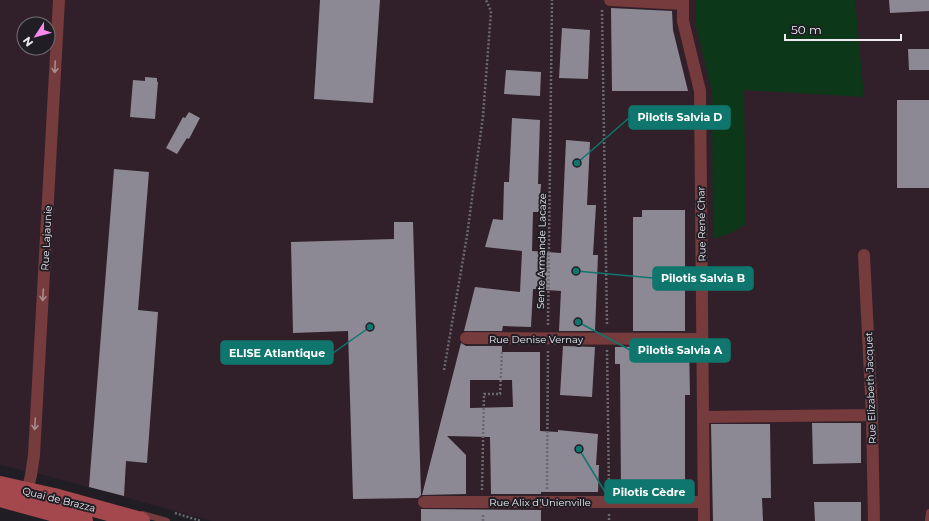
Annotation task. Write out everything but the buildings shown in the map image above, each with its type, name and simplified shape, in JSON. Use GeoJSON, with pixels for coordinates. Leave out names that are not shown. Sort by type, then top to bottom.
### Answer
{"type":"FeatureCollection","features":[{"type":"Feature","properties":{"kind":"main road","name":"Quai de Brazza"},"geometry":{"type":"LineString","coordinates":[[0,485],[28,487],[54,497],[140,517]]}},
{"type":"Feature","properties":{"kind":"main road","name":"Quai de Brazza"},"geometry":{"type":"LineString","coordinates":[[0,498],[28,487]]}},
{"type":"Feature","properties":{"kind":"main road","name":"Quai de Brazza"},"geometry":{"type":"LineString","coordinates":[[28,487],[84,521]]}},
{"type":"Feature","properties":{"kind":"street","name":"Rue Lajaunie"},"geometry":{"type":"LineString","coordinates":[[28,487],[34,455],[59,0]]}},
{"type":"Feature","properties":{"kind":"street"},"geometry":{"type":"LineString","coordinates":[[606,4],[683,2]]}},
{"type":"Feature","properties":{"kind":"street","name":"Rue René Char"},"geometry":{"type":"LineString","coordinates":[[683,2],[683,21],[700,91],[704,521]]}},
{"type":"Feature","properties":{"kind":"street","name":"Rue Elizabeth Jacquet"},"geometry":{"type":"LineString","coordinates":[[864,255],[872,415],[874,521]]}},
{"type":"Feature","properties":{"kind":"street","name":"Rue Denise Vernay"},"geometry":{"type":"LineString","coordinates":[[466,338],[702,339]]}},
{"type":"Feature","properties":{"kind":"street"},"geometry":{"type":"LineString","coordinates":[[703,417],[872,415]]}},
{"type":"Feature","properties":{"kind":"street","name":"Rue Alix d'Unienville"},"geometry":{"type":"LineString","coordinates":[[424,502],[704,502]]}},
{"type":"Feature","properties":{"kind":"lane"},"geometry":{"type":"LineString","coordinates":[[0,502],[28,487]]}},
{"type":"Feature","properties":{"kind":"lane"},"geometry":{"type":"LineString","coordinates":[[928,521],[929,512]]}},
{"type":"Feature","properties":{"kind":"lane"},"geometry":{"type":"LineString","coordinates":[[140,517],[167,521]]}},
{"type":"Feature","properties":{"kind":"path"},"geometry":{"type":"LineString","coordinates":[[444,370],[467,236],[483,116],[491,11],[486,0]]}},
{"type":"Feature","properties":{"kind":"path","name":"Sente Armande Lacaze"},"geometry":{"type":"LineString","coordinates":[[546,502],[552,0]]}},
{"type":"Feature","properties":{"kind":"path"},"geometry":{"type":"LineString","coordinates":[[606,4],[609,521]]}},
{"type":"Feature","properties":{"kind":"path"},"geometry":{"type":"LineString","coordinates":[[482,502],[484,394],[500,394],[502,339]]}},
{"type":"Feature","properties":{"kind":"shaded area"},"geometry":{"type":"Polygon","coordinates":[[[0,0],[929,0],[929,521],[212,521],[44,475],[0,465],[0,0]]]}},
{"type":"Feature","properties":{"kind":"green space"},"geometry":{"type":"Polygon","coordinates":[[[695,0],[855,0],[864,97],[744,90],[746,224],[731,233],[713,239],[712,92],[696,26],[695,0]]]}},
{"type":"Feature","properties":{"kind":"place","name":"Pilotis Salvia D"},"geometry":{"type":"Point","coordinates":[577,163]}},
{"type":"Feature","properties":{"kind":"place","name":"Pilotis Salvia B"},"geometry":{"type":"Point","coordinates":[576,271]}},
{"type":"Feature","properties":{"kind":"place","name":"Pilotis Salvia A"},"geometry":{"type":"Point","coordinates":[578,322]}},
{"type":"Feature","properties":{"kind":"place","name":"ELISE Atlantique"},"geometry":{"type":"Point","coordinates":[370,327]}},
{"type":"Feature","properties":{"kind":"place","name":"Pilotis Cèdre"},"geometry":{"type":"Point","coordinates":[579,449]}}]}
